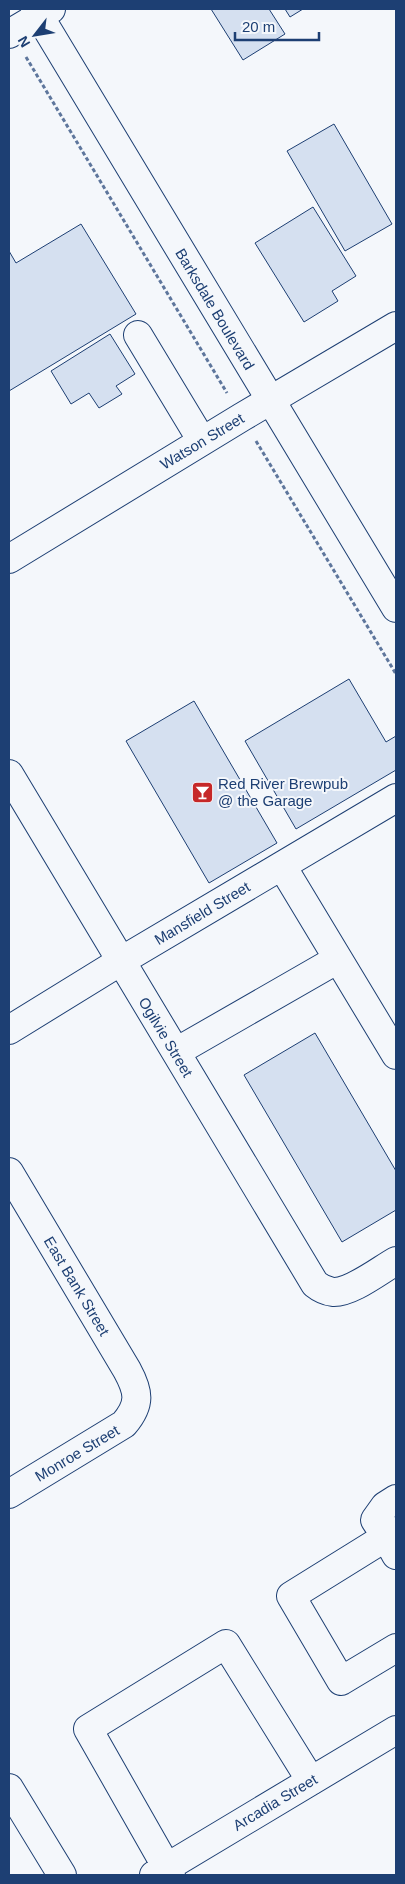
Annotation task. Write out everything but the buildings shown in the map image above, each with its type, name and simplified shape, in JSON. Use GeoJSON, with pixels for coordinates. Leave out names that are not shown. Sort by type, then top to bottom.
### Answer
{"type":"FeatureCollection","features":[{"type":"Feature","properties":{"kind":"street"},"geometry":{"type":"LineString","coordinates":[[16,43],[41,11]]}},
{"type":"Feature","properties":{"kind":"street","name":"Barksdale Boulevard"},"geometry":{"type":"LineString","coordinates":[[41,11],[270,400],[396,608]]}},
{"type":"Feature","properties":{"kind":"street","name":"Watson Street"},"geometry":{"type":"LineString","coordinates":[[9,559],[270,400],[396,326]]}},
{"type":"Feature","properties":{"kind":"street"},"geometry":{"type":"LineString","coordinates":[[138,335],[202,441]]}},
{"type":"Feature","properties":{"kind":"street","name":"Ogilvie Street"},"geometry":{"type":"LineString","coordinates":[[9,774],[315,1284],[331,1292],[340,1292],[396,1261]]}},
{"type":"Feature","properties":{"kind":"street","name":"Mansfield Street"},"geometry":{"type":"LineString","coordinates":[[9,1030],[121,961],[396,798]]}},
{"type":"Feature","properties":{"kind":"street"},"geometry":{"type":"LineString","coordinates":[[282,866],[396,1055]]}},
{"type":"Feature","properties":{"kind":"street"},"geometry":{"type":"LineString","coordinates":[[176,1052],[338,959]]}},
{"type":"Feature","properties":{"kind":"street","name":"East Bank Street"},"geometry":{"type":"LineString","coordinates":[[9,1172],[130,1374],[136,1387],[136,1404]]}},
{"type":"Feature","properties":{"kind":"street","name":"Monroe Street"},"geometry":{"type":"LineString","coordinates":[[9,1494],[124,1424],[132,1415],[136,1404]]}},
{"type":"Feature","properties":{"kind":"street"},"geometry":{"type":"LineString","coordinates":[[396,1499],[385,1506],[376,1520],[393,1541],[291,1596],[341,1680],[396,1648]]}},
{"type":"Feature","properties":{"kind":"street"},"geometry":{"type":"LineString","coordinates":[[164,1873],[88,1729],[226,1644],[312,1781]]}},
{"type":"Feature","properties":{"kind":"street","name":"Arcadia Street"},"geometry":{"type":"LineString","coordinates":[[164,1873],[396,1730]]}},
{"type":"Feature","properties":{"kind":"street"},"geometry":{"type":"LineString","coordinates":[[9,1788],[62,1875]]}},
{"type":"Feature","properties":{"kind":"path"},"geometry":{"type":"LineString","coordinates":[[16,43],[231,398]]}},
{"type":"Feature","properties":{"kind":"path"},"geometry":{"type":"LineString","coordinates":[[256,440],[396,674]]}},
{"type":"Feature","properties":{"kind":"place","name":"Red River Brewpub @ the Garage"},"geometry":{"type":"Point","coordinates":[202,792]}}]}
